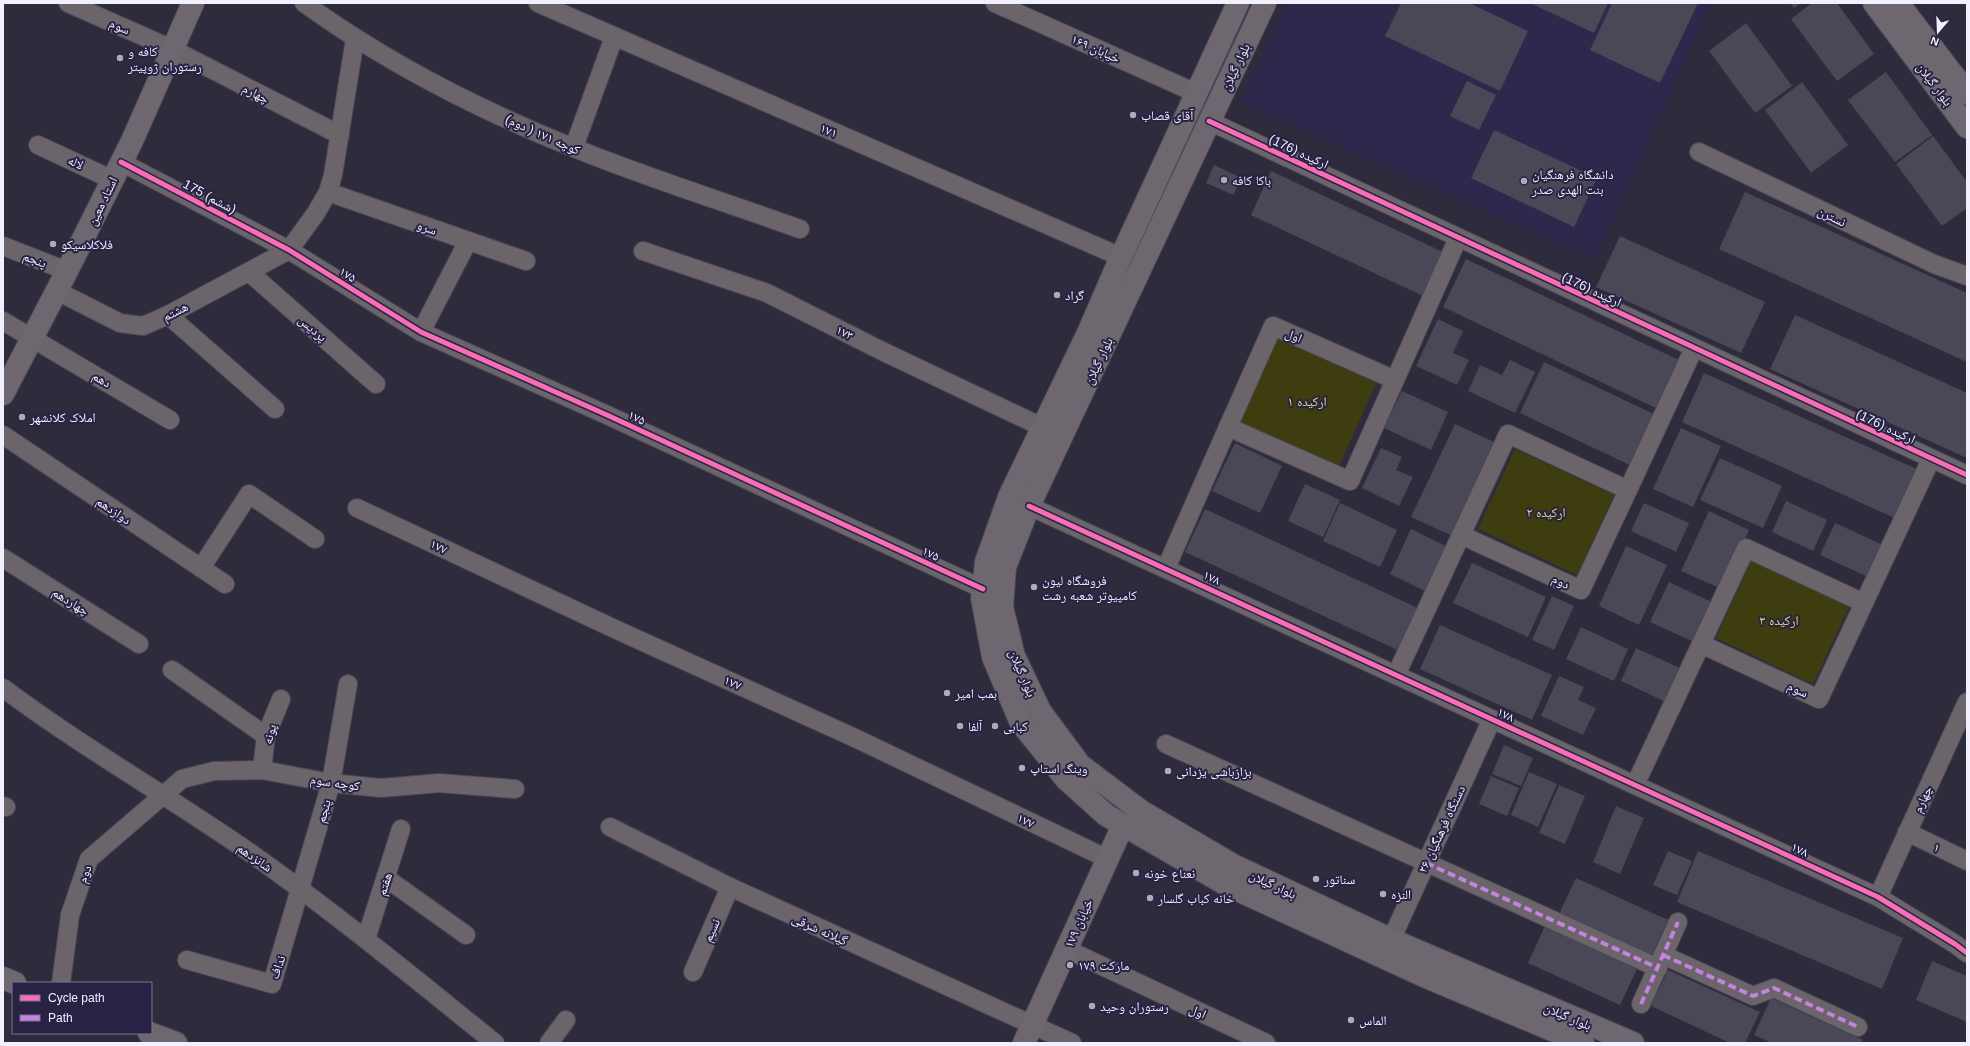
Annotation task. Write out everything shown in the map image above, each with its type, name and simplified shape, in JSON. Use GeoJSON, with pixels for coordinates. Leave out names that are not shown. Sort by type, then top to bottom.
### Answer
{"type":"FeatureCollection","features":[{"type":"Feature","properties":{"kind":"main road","name":"استاد معین"},"geometry":{"type":"LineString","coordinates":[[3,394],[33,338],[117,171],[193,3]]}},
{"type":"Feature","properties":{"kind":"main road","name":"بلوار گیلان"},"geometry":{"type":"LineString","coordinates":[[1238,3],[1120,256],[1088,333],[1009,497],[986,562],[982,598],[993,657],[1021,723],[1066,779],[1106,815],[1227,885],[1387,949],[1633,1043]]}},
{"type":"Feature","properties":{"kind":"main road","name":"بلوار گیلان"},"geometry":{"type":"LineString","coordinates":[[1265,3],[1029,506],[1005,566],[1002,607],[1014,656],[1040,711],[1080,765],[1141,811],[1233,865],[1387,949],[1583,1043]]}},
{"type":"Feature","properties":{"kind":"main road","name":"بلوار گیلان"},"geometry":{"type":"LineString","coordinates":[[1874,3],[1967,127]]}},
{"type":"Feature","properties":{"kind":"main road","name":"بلوار گیلان"},"geometry":{"type":"LineString","coordinates":[[1898,3],[1966,89]]}},
{"type":"Feature","properties":{"kind":"main road","name":"خیابان ۱۷۹"},"geometry":{"type":"LineString","coordinates":[[1028,1034],[1124,825]]}},
{"type":"Feature","properties":{"kind":"main road"},"geometry":{"type":"LineString","coordinates":[[3,978],[13,982]]}},
{"type":"Feature","properties":{"kind":"main road"},"geometry":{"type":"LineString","coordinates":[[152,1034],[176,1043]]}},
{"type":"Feature","properties":{"kind":"street","name":"سوم"},"geometry":{"type":"LineString","coordinates":[[68,3],[172,49]]}},
{"type":"Feature","properties":{"kind":"street","name":"کوچه ۱۷۱ ( دوم)"},"geometry":{"type":"LineString","coordinates":[[304,3],[355,39],[454,94],[574,147],[800,229]]}},
{"type":"Feature","properties":{"kind":"street","name":"۱۷۱"},"geometry":{"type":"LineString","coordinates":[[538,3],[1120,256]]}},
{"type":"Feature","properties":{"kind":"street","name":"خیابان ۱۶۹"},"geometry":{"type":"LineString","coordinates":[[995,3],[1196,93]]}},
{"type":"Feature","properties":{"kind":"street"},"geometry":{"type":"LineString","coordinates":[[574,147],[614,37]]}},
{"type":"Feature","properties":{"kind":"street"},"geometry":{"type":"LineString","coordinates":[[289,250],[316,213],[328,192],[333,176],[355,39]]}},
{"type":"Feature","properties":{"kind":"street","name":"چهارم"},"geometry":{"type":"LineString","coordinates":[[172,49],[340,135]]}},
{"type":"Feature","properties":{"kind":"street","name":"ارکیده (176)"},"geometry":{"type":"LineString","coordinates":[[1209,121],[1967,475]]}},
{"type":"Feature","properties":{"kind":"street","name":"لاله"},"geometry":{"type":"LineString","coordinates":[[38,145],[117,171]]}},
{"type":"Feature","properties":{"kind":"street","name":"نسترن"},"geometry":{"type":"LineString","coordinates":[[1699,152],[1934,264],[1967,276]]}},
{"type":"Feature","properties":{"kind":"street","name":"175 (ششم)"},"geometry":{"type":"LineString","coordinates":[[117,171],[289,250]]}},
{"type":"Feature","properties":{"kind":"street","name":"سرو"},"geometry":{"type":"LineString","coordinates":[[328,192],[526,261]]}},
{"type":"Feature","properties":{"kind":"street"},"geometry":{"type":"LineString","coordinates":[[1228,427],[1350,481],[1458,238]]}},
{"type":"Feature","properties":{"kind":"street"},"geometry":{"type":"LineString","coordinates":[[421,332],[468,241]]}},
{"type":"Feature","properties":{"kind":"street","name":"پنجم"},"geometry":{"type":"LineString","coordinates":[[3,246],[67,271]]}},
{"type":"Feature","properties":{"kind":"street","name":"هشتم"},"geometry":{"type":"LineString","coordinates":[[57,291],[120,323],[144,326],[168,315],[289,250]]}},
{"type":"Feature","properties":{"kind":"street","name":"۱۷۵"},"geometry":{"type":"LineString","coordinates":[[289,250],[421,332],[607,415],[983,589]]}},
{"type":"Feature","properties":{"kind":"street","name":"۱۷۳"},"geometry":{"type":"LineString","coordinates":[[643,251],[767,293],[882,351],[1042,427]]}},
{"type":"Feature","properties":{"kind":"street","name":"پردیس"},"geometry":{"type":"LineString","coordinates":[[249,272],[376,384]]}},
{"type":"Feature","properties":{"kind":"street"},"geometry":{"type":"LineString","coordinates":[[168,315],[275,409]]}},
{"type":"Feature","properties":{"kind":"street"},"geometry":{"type":"LineString","coordinates":[[3,321],[33,338]]}},
{"type":"Feature","properties":{"kind":"street","name":"اول"},"geometry":{"type":"LineString","coordinates":[[1166,568],[1273,326],[1395,380]]}},
{"type":"Feature","properties":{"kind":"street","name":"دهم"},"geometry":{"type":"LineString","coordinates":[[33,338],[170,420]]}},
{"type":"Feature","properties":{"kind":"street","name":"دوم"},"geometry":{"type":"LineString","coordinates":[[1462,534],[1581,590],[1694,348]]}},
{"type":"Feature","properties":{"kind":"street"},"geometry":{"type":"LineString","coordinates":[[1396,675],[1508,434],[1628,490]]}},
{"type":"Feature","properties":{"kind":"street","name":"دوازدهم"},"geometry":{"type":"LineString","coordinates":[[3,435],[225,584]]}},
{"type":"Feature","properties":{"kind":"street","name":"سوم"},"geometry":{"type":"LineString","coordinates":[[1701,644],[1819,699],[1931,459]]}},
{"type":"Feature","properties":{"kind":"street"},"geometry":{"type":"LineString","coordinates":[[201,568],[248,494],[315,539]]}},
{"type":"Feature","properties":{"kind":"street","name":"۱۷۸"},"geometry":{"type":"LineString","coordinates":[[1029,506],[1878,897],[1955,944],[1967,953]]}},
{"type":"Feature","properties":{"kind":"street","name":"۱۷۷"},"geometry":{"type":"LineString","coordinates":[[357,508],[617,630],[855,738],[1108,859]]}},
{"type":"Feature","properties":{"kind":"street"},"geometry":{"type":"LineString","coordinates":[[1635,785],[1746,548],[1864,603]]}},
{"type":"Feature","properties":{"kind":"street","name":"چهاردهم"},"geometry":{"type":"LineString","coordinates":[[3,558],[139,644]]}},
{"type":"Feature","properties":{"kind":"street"},"geometry":{"type":"LineString","coordinates":[[172,670],[266,736]]}},
{"type":"Feature","properties":{"kind":"street","name":"پنجم"},"geometry":{"type":"LineString","coordinates":[[300,890],[331,783],[348,684]]}},
{"type":"Feature","properties":{"kind":"street","name":"شانزدهم"},"geometry":{"type":"LineString","coordinates":[[3,688],[115,766],[248,852],[366,939],[495,1043]]}},
{"type":"Feature","properties":{"kind":"street","name":"پونه"},"geometry":{"type":"LineString","coordinates":[[262,770],[266,736],[281,699]]}},
{"type":"Feature","properties":{"kind":"street","name":"چهارم"},"geometry":{"type":"LineString","coordinates":[[1878,897],[1907,832],[1960,735],[1967,702]]}},
{"type":"Feature","properties":{"kind":"street","name":"۲۶ دستگاه فرهنگیان"},"geometry":{"type":"LineString","coordinates":[[1387,949],[1492,719]]}},
{"type":"Feature","properties":{"kind":"street"},"geometry":{"type":"LineString","coordinates":[[1166,744],[1426,863],[1660,961],[1753,996],[1774,988],[1858,1027]]}},
{"type":"Feature","properties":{"kind":"street","name":"کوچه سوم"},"geometry":{"type":"LineString","coordinates":[[162,796],[182,779],[214,771],[262,770],[331,783],[381,788],[439,784],[515,789]]}},
{"type":"Feature","properties":{"kind":"street","name":"دوم"},"geometry":{"type":"LineString","coordinates":[[61,982],[70,915],[89,859],[162,796]]}},
{"type":"Feature","properties":{"kind":"street","name":"گیلانه شرقی"},"geometry":{"type":"LineString","coordinates":[[610,827],[1028,1034],[1072,1043]]}},
{"type":"Feature","properties":{"kind":"street","name":"هفتم"},"geometry":{"type":"LineString","coordinates":[[366,939],[402,829]]}},
{"type":"Feature","properties":{"kind":"street","name":"۱"},"geometry":{"type":"LineString","coordinates":[[1907,832],[1967,861]]}},
{"type":"Feature","properties":{"kind":"street"},"geometry":{"type":"LineString","coordinates":[[386,878],[466,936]]}},
{"type":"Feature","properties":{"kind":"street","name":"نسیم"},"geometry":{"type":"LineString","coordinates":[[693,972],[730,887]]}},
{"type":"Feature","properties":{"kind":"street","name":"نداف"},"geometry":{"type":"LineString","coordinates":[[187,960],[272,984],[300,890]]}},
{"type":"Feature","properties":{"kind":"street"},"geometry":{"type":"LineString","coordinates":[[1641,1004],[1678,922]]}},
{"type":"Feature","properties":{"kind":"street","name":"اول"},"geometry":{"type":"LineString","coordinates":[[1066,949],[1266,1043]]}},
{"type":"Feature","properties":{"kind":"street"},"geometry":{"type":"LineString","coordinates":[[549,1043],[566,1020]]}},
{"type":"Feature","properties":{"kind":"shaded area","name":"دانشگاه فرهنگیان بنت الهدی صدر"},"geometry":{"type":"Polygon","coordinates":[[[1288,3],[1711,3],[1595,260],[1240,102],[1288,3]]]}},
{"type":"Feature","properties":{"kind":"green space","name":"ارکیده ۱"},"geometry":{"type":"Polygon","coordinates":[[[1275,336],[1377,381],[1339,466],[1237,421],[1275,336]]]}},
{"type":"Feature","properties":{"kind":"green space","name":"ارکیده ۲"},"geometry":{"type":"Polygon","coordinates":[[[1515,449],[1614,495],[1577,575],[1478,529],[1515,449]]]}},
{"type":"Feature","properties":{"kind":"green space","name":"ارکیده ۳"},"geometry":{"type":"Polygon","coordinates":[[[1752,559],[1850,605],[1813,684],[1716,638],[1752,559]]]}},
{"type":"Feature","properties":{"kind":"building"},"geometry":{"type":"Polygon","coordinates":[[[1401,3],[1469,3],[1528,31],[1500,91],[1385,36],[1401,3]]]}},
{"type":"Feature","properties":{"kind":"building"},"geometry":{"type":"Polygon","coordinates":[[[1530,3],[1608,3],[1594,33],[1530,3]]]}},
{"type":"Feature","properties":{"kind":"building"},"geometry":{"type":"Polygon","coordinates":[[[1612,3],[1698,3],[1660,83],[1590,50],[1612,3]]]}},
{"type":"Feature","properties":{"kind":"building"},"geometry":{"type":"Polygon","coordinates":[[[1790,3],[1801,3],[1794,8],[1790,3]]]}},
{"type":"Feature","properties":{"kind":"building"},"geometry":{"type":"Polygon","coordinates":[[[1812,3],[1837,3],[1874,54],[1837,81],[1791,19],[1812,3]]]}},
{"type":"Feature","properties":{"kind":"building"},"geometry":{"type":"Polygon","coordinates":[[[1746,23],[1792,86],[1755,113],[1709,51],[1746,23]]]}},
{"type":"Feature","properties":{"kind":"building"},"geometry":{"type":"Polygon","coordinates":[[[1886,72],[1932,135],[1895,162],[1848,100],[1886,72]]]}},
{"type":"Feature","properties":{"kind":"building"},"geometry":{"type":"Polygon","coordinates":[[[1467,81],[1496,95],[1479,130],[1450,116],[1467,81]]]}},
{"type":"Feature","properties":{"kind":"building"},"geometry":{"type":"Polygon","coordinates":[[[1802,82],[1848,145],[1811,173],[1765,110],[1802,82]]]}},
{"type":"Feature","properties":{"kind":"building"},"geometry":{"type":"Polygon","coordinates":[[[1494,130],[1597,178],[1574,227],[1471,178],[1494,130]]]}},
{"type":"Feature","properties":{"kind":"building"},"geometry":{"type":"Polygon","coordinates":[[[1933,136],[1967,182],[1967,208],[1942,226],[1896,164],[1933,136]]]}},
{"type":"Feature","properties":{"kind":"building","name":"باکا کافه"},"geometry":{"type":"Polygon","coordinates":[[[1214,165],[1242,178],[1233,195],[1206,183],[1214,165]]]}},
{"type":"Feature","properties":{"kind":"building"},"geometry":{"type":"Polygon","coordinates":[[[1271,171],[1443,252],[1423,296],[1251,215],[1271,171]]]}},
{"type":"Feature","properties":{"kind":"building"},"geometry":{"type":"Polygon","coordinates":[[[1745,192],[1967,293],[1967,362],[1719,249],[1745,192]]]}},
{"type":"Feature","properties":{"kind":"building"},"geometry":{"type":"Polygon","coordinates":[[[1620,236],[1765,302],[1741,353],[1596,287],[1620,236]]]}},
{"type":"Feature","properties":{"kind":"building"},"geometry":{"type":"Polygon","coordinates":[[[1466,259],[1683,362],[1660,410],[1443,307],[1466,259]]]}},
{"type":"Feature","properties":{"kind":"building"},"geometry":{"type":"Polygon","coordinates":[[[1795,315],[1967,393],[1967,458],[1770,369],[1795,315]]]}},
{"type":"Feature","properties":{"kind":"building"},"geometry":{"type":"Polygon","coordinates":[[[1438,319],[1463,331],[1453,353],[1469,360],[1457,385],[1416,366],[1438,319]]]}},
{"type":"Feature","properties":{"kind":"building"},"geometry":{"type":"Polygon","coordinates":[[[1510,360],[1535,372],[1515,413],[1468,391],[1480,365],[1502,375],[1510,360]]]}},
{"type":"Feature","properties":{"kind":"building"},"geometry":{"type":"Polygon","coordinates":[[[1544,362],[1658,416],[1634,467],[1520,413],[1544,362]]]}},
{"type":"Feature","properties":{"kind":"building"},"geometry":{"type":"Polygon","coordinates":[[[1704,373],[1921,471],[1899,520],[1682,422],[1704,373]]]}},
{"type":"Feature","properties":{"kind":"building"},"geometry":{"type":"Polygon","coordinates":[[[1402,391],[1448,412],[1431,450],[1384,428],[1402,391]]]}},
{"type":"Feature","properties":{"kind":"building"},"geometry":{"type":"Polygon","coordinates":[[[1455,424],[1496,443],[1452,536],[1411,517],[1455,424]]]}},
{"type":"Feature","properties":{"kind":"building"},"geometry":{"type":"Polygon","coordinates":[[[1681,428],[1721,446],[1693,507],[1653,489],[1681,428]]]}},
{"type":"Feature","properties":{"kind":"building"},"geometry":{"type":"Polygon","coordinates":[[[1235,443],[1282,466],[1260,513],[1212,491],[1235,443]]]}},
{"type":"Feature","properties":{"kind":"building"},"geometry":{"type":"Polygon","coordinates":[[[1381,448],[1402,457],[1396,470],[1413,477],[1399,506],[1362,488],[1381,448]]]}},
{"type":"Feature","properties":{"kind":"building"},"geometry":{"type":"Polygon","coordinates":[[[1720,458],[1782,486],[1763,528],[1700,500],[1720,458]]]}},
{"type":"Feature","properties":{"kind":"building"},"geometry":{"type":"Polygon","coordinates":[[[1305,484],[1340,500],[1323,537],[1288,521],[1305,484]]]}},
{"type":"Feature","properties":{"kind":"building"},"geometry":{"type":"Polygon","coordinates":[[[1786,501],[1827,520],[1813,551],[1772,532],[1786,501]]]}},
{"type":"Feature","properties":{"kind":"building"},"geometry":{"type":"Polygon","coordinates":[[[1340,503],[1397,530],[1380,567],[1323,541],[1340,503]]]}},
{"type":"Feature","properties":{"kind":"building"},"geometry":{"type":"Polygon","coordinates":[[[1644,503],[1689,523],[1676,552],[1631,531],[1644,503]]]}},
{"type":"Feature","properties":{"kind":"building"},"geometry":{"type":"Polygon","coordinates":[[[1205,509],[1422,610],[1402,652],[1185,552],[1205,509]]]}},
{"type":"Feature","properties":{"kind":"building"},"geometry":{"type":"Polygon","coordinates":[[[1709,511],[1749,530],[1722,589],[1681,571],[1709,511]]]}},
{"type":"Feature","properties":{"kind":"building"},"geometry":{"type":"Polygon","coordinates":[[[1835,523],[1883,545],[1868,577],[1820,555],[1835,523]]]}},
{"type":"Feature","properties":{"kind":"building"},"geometry":{"type":"Polygon","coordinates":[[[1411,529],[1448,547],[1427,592],[1390,574],[1411,529]]]}},
{"type":"Feature","properties":{"kind":"building"},"geometry":{"type":"Polygon","coordinates":[[[1626,546],[1667,565],[1639,625],[1599,606],[1626,546]]]}},
{"type":"Feature","properties":{"kind":"building"},"geometry":{"type":"Polygon","coordinates":[[[1472,563],[1546,597],[1528,637],[1453,603],[1472,563]]]}},
{"type":"Feature","properties":{"kind":"building"},"geometry":{"type":"Polygon","coordinates":[[[1669,582],[1712,602],[1694,642],[1650,622],[1669,582]]]}},
{"type":"Feature","properties":{"kind":"building"},"geometry":{"type":"Polygon","coordinates":[[[1552,596],[1574,606],[1554,650],[1532,640],[1552,596]]]}},
{"type":"Feature","properties":{"kind":"building"},"geometry":{"type":"Polygon","coordinates":[[[1440,625],[1552,675],[1532,720],[1420,669],[1440,625]]]}},
{"type":"Feature","properties":{"kind":"building"},"geometry":{"type":"Polygon","coordinates":[[[1581,627],[1628,649],[1614,681],[1566,659],[1581,627]]]}},
{"type":"Feature","properties":{"kind":"building"},"geometry":{"type":"Polygon","coordinates":[[[1636,648],[1682,669],[1666,702],[1621,681],[1636,648]]]}},
{"type":"Feature","properties":{"kind":"building"},"geometry":{"type":"Polygon","coordinates":[[[1559,676],[1584,687],[1578,700],[1596,708],[1583,735],[1541,716],[1559,676]]]}},
{"type":"Feature","properties":{"kind":"building"},"geometry":{"type":"Polygon","coordinates":[[[1504,745],[1533,758],[1521,786],[1492,774],[1504,745]]]}},
{"type":"Feature","properties":{"kind":"building"},"geometry":{"type":"Polygon","coordinates":[[[1529,772],[1557,784],[1538,827],[1511,815],[1529,772]]]}},
{"type":"Feature","properties":{"kind":"building"},"geometry":{"type":"Polygon","coordinates":[[[1491,776],[1519,788],[1507,816],[1479,804],[1491,776]]]}},
{"type":"Feature","properties":{"kind":"building"},"geometry":{"type":"Polygon","coordinates":[[[1559,785],[1585,796],[1565,844],[1539,833],[1559,785]]]}},
{"type":"Feature","properties":{"kind":"building"},"geometry":{"type":"Polygon","coordinates":[[[1616,806],[1644,818],[1620,874],[1593,862],[1616,806]]]}},
{"type":"Feature","properties":{"kind":"building"},"geometry":{"type":"Polygon","coordinates":[[[1668,851],[1692,861],[1677,895],[1653,885],[1668,851]]]}},
{"type":"Feature","properties":{"kind":"building"},"geometry":{"type":"Polygon","coordinates":[[[1698,851],[1903,938],[1882,989],[1677,902],[1698,851]]]}},
{"type":"Feature","properties":{"kind":"building"},"geometry":{"type":"Polygon","coordinates":[[[1576,878],[1668,920],[1651,957],[1559,914],[1576,878]]]}},
{"type":"Feature","properties":{"kind":"building"},"geometry":{"type":"Polygon","coordinates":[[[1545,926],[1637,969],[1620,1005],[1528,963],[1545,926]]]}},
{"type":"Feature","properties":{"kind":"building"},"geometry":{"type":"Polygon","coordinates":[[[1932,961],[1967,976],[1967,1022],[1916,1000],[1932,961]]]}},
{"type":"Feature","properties":{"kind":"building"},"geometry":{"type":"Polygon","coordinates":[[[1668,970],[1760,1012],[1745,1043],[1730,1043],[1651,1006],[1668,970]]]}},
{"type":"Feature","properties":{"kind":"building"},"geometry":{"type":"Polygon","coordinates":[[[1771,998],[1863,1040],[1861,1043],[1772,1043],[1754,1035],[1771,998]]]}},
{"type":"Feature","properties":{"kind":"marked path"},"geometry":{"type":"LineString","coordinates":[[1426,863],[1658,968]]}},
{"type":"Feature","properties":{"kind":"marked path"},"geometry":{"type":"LineString","coordinates":[[1641,1004],[1678,922]]}},
{"type":"Feature","properties":{"kind":"marked path"},"geometry":{"type":"LineString","coordinates":[[1663,955],[1753,996],[1774,988],[1858,1027]]}},
{"type":"Feature","properties":{"kind":"cycle path"},"geometry":{"type":"LineString","coordinates":[[1209,121],[1967,475]]}},
{"type":"Feature","properties":{"kind":"cycle path"},"geometry":{"type":"LineString","coordinates":[[121,162],[289,250],[421,332],[607,415],[983,589]]}},
{"type":"Feature","properties":{"kind":"cycle path"},"geometry":{"type":"LineString","coordinates":[[1029,506],[1878,897],[1955,944],[1967,953]]}},
{"type":"Feature","properties":{"kind":"place","name":"کافه و رستوران ژوپیتر"},"geometry":{"type":"Point","coordinates":[120,58]}},
{"type":"Feature","properties":{"kind":"place","name":"آقای قصاب"},"geometry":{"type":"Point","coordinates":[1133,115]}},
{"type":"Feature","properties":{"kind":"place","name":"باکا کافه"},"geometry":{"type":"Point","coordinates":[1224,180]}},
{"type":"Feature","properties":{"kind":"place","name":"دانشگاه فرهنگیان بنت الهدی صدر"},"geometry":{"type":"Point","coordinates":[1524,181]}},
{"type":"Feature","properties":{"kind":"place","name":"فلاکلاسیکو"},"geometry":{"type":"Point","coordinates":[53,244]}},
{"type":"Feature","properties":{"kind":"place","name":"گراد"},"geometry":{"type":"Point","coordinates":[1057,295]}},
{"type":"Feature","properties":{"kind":"place","name":"املاک کلانشهر"},"geometry":{"type":"Point","coordinates":[22,417]}},
{"type":"Feature","properties":{"kind":"place","name":"فروشگاه لیون کامپیوتر شعبه رشت"},"geometry":{"type":"Point","coordinates":[1034,587]}},
{"type":"Feature","properties":{"kind":"place","name":"بمب امیر"},"geometry":{"type":"Point","coordinates":[947,693]}},
{"type":"Feature","properties":{"kind":"place","name":"آلفا"},"geometry":{"type":"Point","coordinates":[960,726]}},
{"type":"Feature","properties":{"kind":"place","name":"کبابی"},"geometry":{"type":"Point","coordinates":[995,726]}},
{"type":"Feature","properties":{"kind":"place","name":"وینگ استاپ"},"geometry":{"type":"Point","coordinates":[1022,768]}},
{"type":"Feature","properties":{"kind":"place","name":"بزازباشی یزدانی"},"geometry":{"type":"Point","coordinates":[1168,771]}},
{"type":"Feature","properties":{"kind":"place","name":"نعناع خونه"},"geometry":{"type":"Point","coordinates":[1136,873]}},
{"type":"Feature","properties":{"kind":"place","name":"سناتور"},"geometry":{"type":"Point","coordinates":[1316,879]}},
{"type":"Feature","properties":{"kind":"place","name":"النزه"},"geometry":{"type":"Point","coordinates":[1383,894]}},
{"type":"Feature","properties":{"kind":"place","name":"خانه کباب گلسار"},"geometry":{"type":"Point","coordinates":[1150,898]}},
{"type":"Feature","properties":{"kind":"place","name":"۱۷۹ مارکت"},"geometry":{"type":"Point","coordinates":[1070,965]}},
{"type":"Feature","properties":{"kind":"place","name":"رستوران وحید"},"geometry":{"type":"Point","coordinates":[1092,1006]}},
{"type":"Feature","properties":{"kind":"place","name":"الماس"},"geometry":{"type":"Point","coordinates":[1351,1020]}}]}
